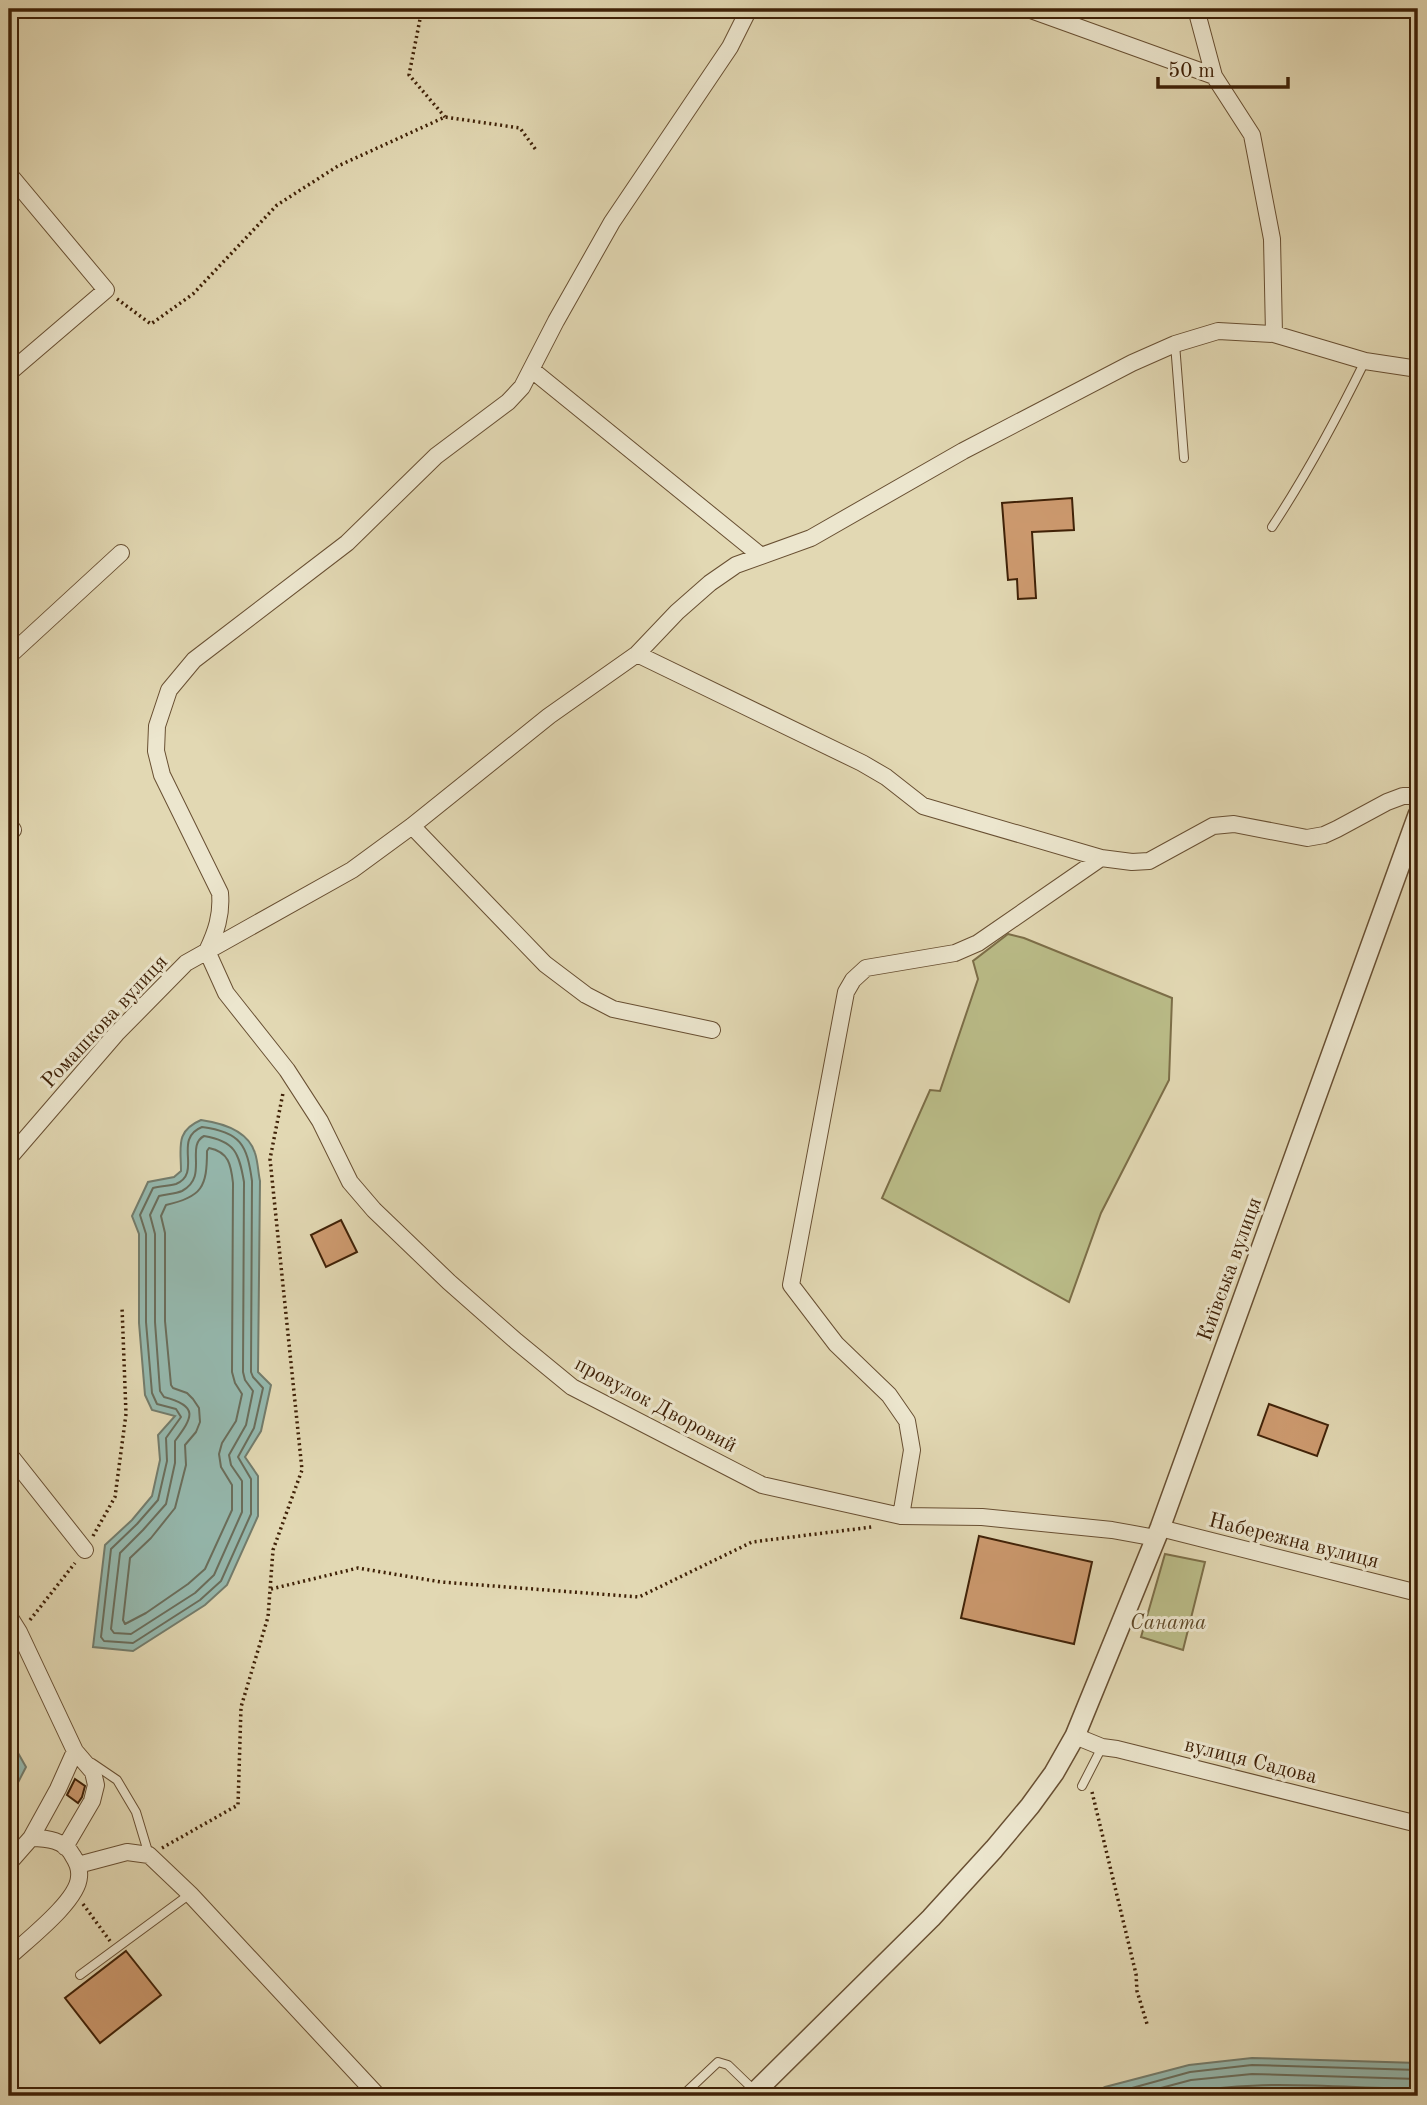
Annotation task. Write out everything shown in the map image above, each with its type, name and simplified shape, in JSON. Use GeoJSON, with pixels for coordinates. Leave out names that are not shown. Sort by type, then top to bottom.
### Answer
{"type":"FeatureCollection","features":[{"type":"Feature","properties":{"kind":"street"},"geometry":{"type":"LineString","coordinates":[[207,951],[219,919],[220,893],[162,775],[156,751],[158,726],[169,690],[194,660],[347,543],[436,456],[508,402],[522,387],[612,222],[730,47],[749,9]]}},
{"type":"Feature","properties":{"kind":"street"},"geometry":{"type":"LineString","coordinates":[[1028,9],[1214,76]]}},
{"type":"Feature","properties":{"kind":"street"},"geometry":{"type":"LineString","coordinates":[[1196,9],[1214,76],[1252,135],[1272,239],[1274,334]]}},
{"type":"Feature","properties":{"kind":"street"},"geometry":{"type":"LineString","coordinates":[[9,174],[106,290],[9,373]]}},
{"type":"Feature","properties":{"kind":"street","name":"Ромашкова вулиця"},"geometry":{"type":"LineString","coordinates":[[9,1158],[132,1018],[186,963],[352,870],[549,716],[637,654],[677,612],[710,583],[736,565],[811,538],[963,451],[1132,363],[1175,344],[1218,331],[1274,334],[1366,361],[1418,369]]}},
{"type":"Feature","properties":{"kind":"street"},"geometry":{"type":"LineString","coordinates":[[532,370],[760,555]]}},
{"type":"Feature","properties":{"kind":"street"},"geometry":{"type":"LineString","coordinates":[[9,656],[121,553]]}},
{"type":"Feature","properties":{"kind":"street"},"geometry":{"type":"LineString","coordinates":[[637,654],[862,763],[886,777],[923,806],[1101,858],[1149,861],[1213,826],[1234,824],[1307,838],[1324,835],[1387,802],[1403,796],[1418,796]]}},
{"type":"Feature","properties":{"kind":"street","name":"Київська вулиця"},"geometry":{"type":"LineString","coordinates":[[753,2094],[913,1936],[994,1849],[1054,1773],[1075,1736],[1158,1533],[1417,823]]}},
{"type":"Feature","properties":{"kind":"street"},"geometry":{"type":"LineString","coordinates":[[9,824],[13,830],[9,834]]}},
{"type":"Feature","properties":{"kind":"street"},"geometry":{"type":"LineString","coordinates":[[412,825],[545,964],[586,995],[613,1009],[712,1030]]}},
{"type":"Feature","properties":{"kind":"street"},"geometry":{"type":"LineString","coordinates":[[897,1516],[912,1450],[906,1421],[889,1395],[836,1344],[790,1285],[846,992],[853,980],[866,968],[955,953],[978,943],[1101,858]]}},
{"type":"Feature","properties":{"kind":"street","name":"провулок Дворовий"},"geometry":{"type":"LineString","coordinates":[[207,951],[226,993],[287,1070],[320,1121],[350,1182],[374,1210],[449,1282],[572,1387],[762,1485],[897,1516],[982,1517],[1158,1533]]}},
{"type":"Feature","properties":{"kind":"street"},"geometry":{"type":"LineString","coordinates":[[9,1454],[85,1550]]}},
{"type":"Feature","properties":{"kind":"street","name":"Набережна вулиця"},"geometry":{"type":"LineString","coordinates":[[1158,1533],[1418,1593]]}},
{"type":"Feature","properties":{"kind":"street"},"geometry":{"type":"LineString","coordinates":[[9,1616],[75,1751],[93,1772],[96,1786],[92,1801],[65,1847]]}},
{"type":"Feature","properties":{"kind":"street","name":"вулиця Садова"},"geometry":{"type":"LineString","coordinates":[[1075,1736],[1102,1747],[1129,1751],[1418,1824]]}},
{"type":"Feature","properties":{"kind":"street"},"geometry":{"type":"LineString","coordinates":[[9,1863],[32,1838],[75,1751]]}},
{"type":"Feature","properties":{"kind":"street"},"geometry":{"type":"LineString","coordinates":[[9,1957],[57,1913],[74,1891],[80,1878],[78,1865],[71,1851],[57,1841],[32,1838]]}},
{"type":"Feature","properties":{"kind":"street"},"geometry":{"type":"LineString","coordinates":[[78,1865],[127,1852],[149,1855],[190,1894],[377,2096]]}},
{"type":"Feature","properties":{"kind":"lane"},"geometry":{"type":"LineString","coordinates":[[1175,344],[1184,458]]}},
{"type":"Feature","properties":{"kind":"lane"},"geometry":{"type":"LineString","coordinates":[[1272,527],[1300,485],[1366,361]]}},
{"type":"Feature","properties":{"kind":"lane"},"geometry":{"type":"LineString","coordinates":[[1082,1786],[1102,1747]]}},
{"type":"Feature","properties":{"kind":"lane"},"geometry":{"type":"LineString","coordinates":[[75,1751],[117,1780],[136,1812],[149,1855]]}},
{"type":"Feature","properties":{"kind":"lane"},"geometry":{"type":"LineString","coordinates":[[80,1975],[190,1894]]}},
{"type":"Feature","properties":{"kind":"lane"},"geometry":{"type":"LineString","coordinates":[[682,2096],[718,2063],[728,2065],[753,2094]]}},
{"type":"Feature","properties":{"kind":"path"},"geometry":{"type":"LineString","coordinates":[[422,9],[409,75],[445,117]]}},
{"type":"Feature","properties":{"kind":"path"},"geometry":{"type":"LineString","coordinates":[[106,290],[151,324],[193,294],[278,205],[338,166],[445,117],[520,128],[536,150]]}},
{"type":"Feature","properties":{"kind":"path"},"geometry":{"type":"LineString","coordinates":[[149,1855],[238,1805],[241,1707],[268,1617],[273,1550],[302,1470],[270,1159],[287,1070]]}},
{"type":"Feature","properties":{"kind":"path"},"geometry":{"type":"LineString","coordinates":[[19,1632],[85,1550],[115,1497],[126,1414],[122,1307]]}},
{"type":"Feature","properties":{"kind":"path"},"geometry":{"type":"LineString","coordinates":[[270,1589],[358,1569],[440,1581],[639,1597],[752,1542],[886,1525],[897,1516]]}},
{"type":"Feature","properties":{"kind":"path"},"geometry":{"type":"LineString","coordinates":[[1087,1777],[1147,2024]]}},
{"type":"Feature","properties":{"kind":"path"},"geometry":{"type":"LineString","coordinates":[[74,1891],[116,1949]]}},
{"type":"Feature","properties":{"kind":"green space"},"geometry":{"type":"Polygon","coordinates":[[[1008,934],[1172,998],[1169,1080],[1101,1213],[1069,1302],[882,1198],[930,1090],[940,1091],[978,979],[973,961],[1008,934]]]}},
{"type":"Feature","properties":{"kind":"green space","name":"Саната"},"geometry":{"type":"Polygon","coordinates":[[[1165,1554],[1205,1562],[1183,1650],[1141,1637],[1165,1554]]]}},
{"type":"Feature","properties":{"kind":"water"},"geometry":{"type":"Polygon","coordinates":[[[201,1120],[233,1129],[247,1139],[255,1153],[260,1181],[258,1372],[271,1385],[261,1431],[245,1457],[258,1476],[258,1516],[227,1585],[205,1605],[133,1651],[93,1647],[105,1545],[132,1520],[152,1496],[160,1460],[158,1435],[175,1416],[152,1410],[145,1395],[139,1323],[139,1234],[132,1216],[148,1182],[174,1177],[181,1171],[180,1147],[183,1135],[201,1120]]]}},
{"type":"Feature","properties":{"kind":"water"},"geometry":{"type":"Polygon","coordinates":[[[9,1737],[26,1767],[9,1800],[9,1737]]]}},
{"type":"Feature","properties":{"kind":"water"},"geometry":{"type":"Polygon","coordinates":[[[1252,2058],[1418,2063],[1418,2096],[1088,2096],[1105,2087],[1189,2065],[1252,2058]]]}},
{"type":"Feature","properties":{"kind":"building"},"geometry":{"type":"Polygon","coordinates":[[[1072,498],[1074,530],[1032,532],[1036,598],[1018,599],[1017,579],[1008,580],[1002,503],[1072,498]]]}},
{"type":"Feature","properties":{"kind":"building"},"geometry":{"type":"Polygon","coordinates":[[[341,1220],[357,1252],[326,1267],[311,1235],[341,1220]]]}},
{"type":"Feature","properties":{"kind":"building"},"geometry":{"type":"Polygon","coordinates":[[[1269,1404],[1328,1425],[1317,1456],[1258,1435],[1269,1404]]]}},
{"type":"Feature","properties":{"kind":"building"},"geometry":{"type":"Polygon","coordinates":[[[979,1536],[1092,1562],[1074,1644],[961,1618],[979,1536]]]}},
{"type":"Feature","properties":{"kind":"building"},"geometry":{"type":"Polygon","coordinates":[[[75,1779],[85,1786],[78,1803],[67,1795],[75,1779]]]}},
{"type":"Feature","properties":{"kind":"building"},"geometry":{"type":"Polygon","coordinates":[[[126,1951],[161,1995],[100,2043],[65,1998],[126,1951]]]}}]}
